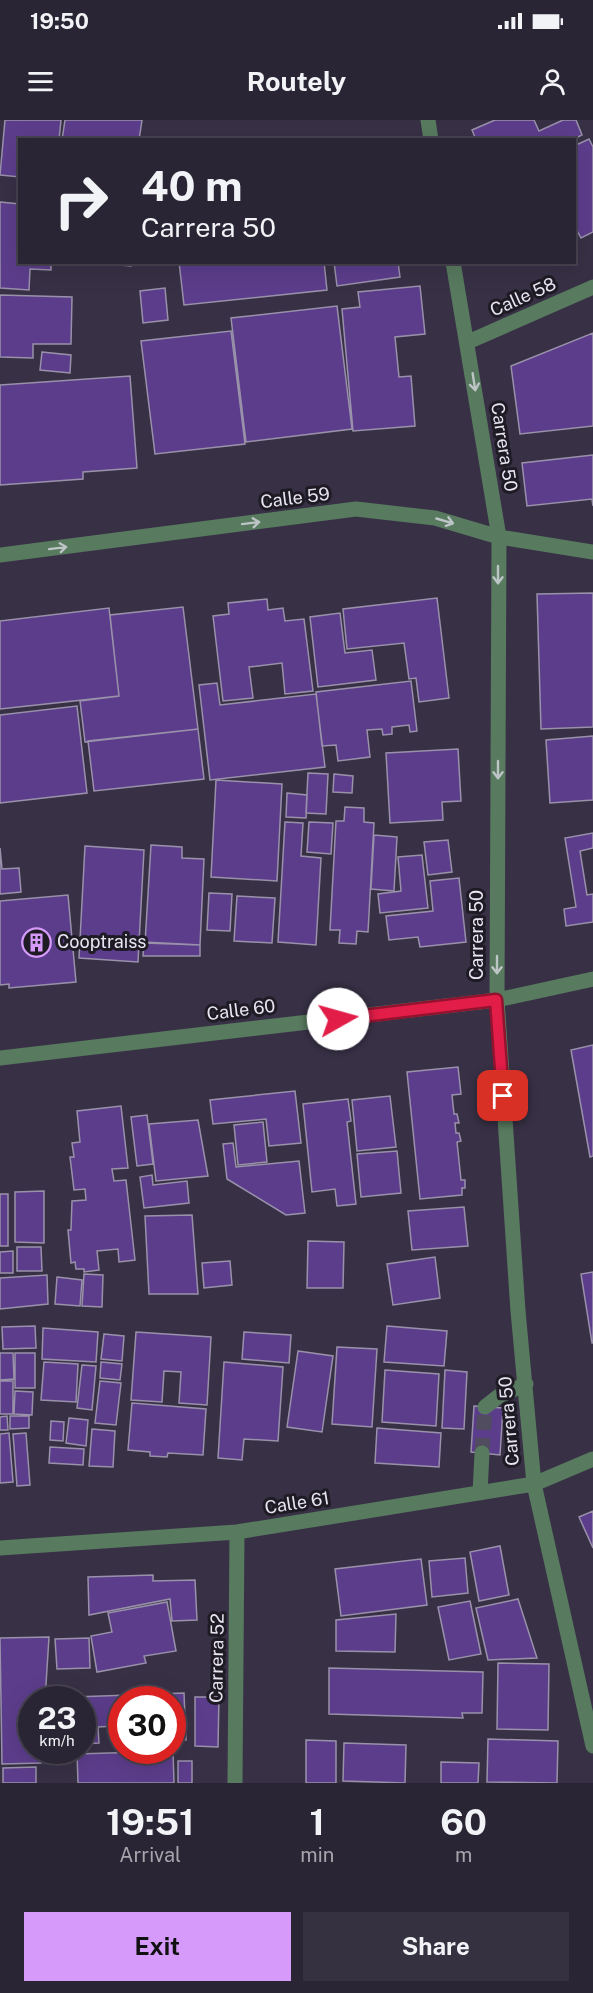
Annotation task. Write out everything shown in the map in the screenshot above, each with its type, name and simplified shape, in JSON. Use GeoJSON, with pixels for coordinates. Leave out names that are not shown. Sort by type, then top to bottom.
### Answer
{"type":"FeatureCollection","features":[{"type":"Feature","properties":{"kind":"street"},"geometry":{"type":"LineString","coordinates":[[428,120],[431,138]]}},
{"type":"Feature","properties":{"kind":"street","name":"Carrera 50"},"geometry":{"type":"LineString","coordinates":[[453,264],[499,537],[496,1000],[518,1311],[534,1484],[593,1746]]}},
{"type":"Feature","properties":{"kind":"street","name":"Calle 58"},"geometry":{"type":"LineString","coordinates":[[468,342],[593,287]]}},
{"type":"Feature","properties":{"kind":"street","name":"Calle 59"},"geometry":{"type":"LineString","coordinates":[[0,555],[356,509],[435,518],[499,537],[593,552]]}},
{"type":"Feature","properties":{"kind":"street","name":"Calle 60"},"geometry":{"type":"LineString","coordinates":[[0,1058],[496,1000],[593,979]]}},
{"type":"Feature","properties":{"kind":"street"},"geometry":{"type":"LineString","coordinates":[[485,1407],[499,1396],[526,1384]]}},
{"type":"Feature","properties":{"kind":"street"},"geometry":{"type":"LineString","coordinates":[[480,1493],[482,1453]]}},
{"type":"Feature","properties":{"kind":"street","name":"Calle 61"},"geometry":{"type":"LineString","coordinates":[[0,1548],[237,1533],[534,1484],[593,1459]]}},
{"type":"Feature","properties":{"kind":"street","name":"Carrera 52"},"geometry":{"type":"LineString","coordinates":[[235,1783],[237,1533]]}},
{"type":"Feature","properties":{"kind":"building"},"geometry":{"type":"Polygon","coordinates":[[[5,120],[61,120],[59,138],[18,138],[18,177],[0,175],[5,120]]]}},
{"type":"Feature","properties":{"kind":"building"},"geometry":{"type":"Polygon","coordinates":[[[65,120],[142,120],[139,138],[62,138],[65,120]]]}},
{"type":"Feature","properties":{"kind":"building"},"geometry":{"type":"Polygon","coordinates":[[[495,120],[534,120],[539,131],[563,120],[576,120],[582,135],[576,138],[475,138],[472,130],[495,120]]]}},
{"type":"Feature","properties":{"kind":"building"},"geometry":{"type":"Polygon","coordinates":[[[589,139],[593,147],[593,232],[581,238],[576,229],[576,145],[589,139]]]}},
{"type":"Feature","properties":{"kind":"building"},"geometry":{"type":"Polygon","coordinates":[[[0,202],[18,204],[18,264],[51,264],[51,270],[30,269],[29,290],[0,288],[0,202]]]}},
{"type":"Feature","properties":{"kind":"building"},"geometry":{"type":"Polygon","coordinates":[[[108,264],[131,264],[131,266],[108,264]]]}},
{"type":"Feature","properties":{"kind":"building"},"geometry":{"type":"Polygon","coordinates":[[[179,264],[324,264],[327,290],[184,305],[179,264]]]}},
{"type":"Feature","properties":{"kind":"building"},"geometry":{"type":"Polygon","coordinates":[[[334,264],[398,264],[400,277],[337,286],[334,264]]]}},
{"type":"Feature","properties":{"kind":"building"},"geometry":{"type":"Polygon","coordinates":[[[420,286],[425,334],[395,337],[399,377],[411,376],[415,426],[353,431],[342,309],[360,307],[358,292],[420,286]]]}},
{"type":"Feature","properties":{"kind":"building"},"geometry":{"type":"Polygon","coordinates":[[[165,288],[168,320],[143,323],[140,291],[165,288]]]}},
{"type":"Feature","properties":{"kind":"building"},"geometry":{"type":"Polygon","coordinates":[[[0,295],[72,297],[71,344],[33,344],[33,358],[0,357],[0,295]]]}},
{"type":"Feature","properties":{"kind":"building"},"geometry":{"type":"Polygon","coordinates":[[[337,306],[352,429],[246,442],[231,318],[337,306]]]}},
{"type":"Feature","properties":{"kind":"building"},"geometry":{"type":"Polygon","coordinates":[[[231,331],[245,444],[155,454],[141,341],[231,331]]]}},
{"type":"Feature","properties":{"kind":"building"},"geometry":{"type":"Polygon","coordinates":[[[593,333],[593,426],[520,434],[511,366],[593,333]]]}},
{"type":"Feature","properties":{"kind":"building"},"geometry":{"type":"Polygon","coordinates":[[[42,352],[71,355],[70,373],[40,370],[42,352]]]}},
{"type":"Feature","properties":{"kind":"building"},"geometry":{"type":"Polygon","coordinates":[[[130,376],[137,468],[83,472],[83,479],[0,485],[0,385],[130,376]]]}},
{"type":"Feature","properties":{"kind":"building"},"geometry":{"type":"Polygon","coordinates":[[[593,455],[593,506],[592,499],[527,506],[522,463],[593,455]]]}},
{"type":"Feature","properties":{"kind":"building"},"geometry":{"type":"Polygon","coordinates":[[[593,593],[593,727],[541,729],[537,594],[593,593]]]}},
{"type":"Feature","properties":{"kind":"building"},"geometry":{"type":"Polygon","coordinates":[[[437,598],[449,698],[419,702],[416,678],[409,679],[404,643],[347,649],[343,609],[437,598]]]}},
{"type":"Feature","properties":{"kind":"building"},"geometry":{"type":"Polygon","coordinates":[[[267,599],[268,610],[283,608],[285,621],[304,619],[313,691],[285,694],[282,663],[249,667],[253,698],[223,701],[213,616],[229,614],[228,603],[267,599]]]}},
{"type":"Feature","properties":{"kind":"building"},"geometry":{"type":"Polygon","coordinates":[[[183,607],[198,729],[85,742],[80,701],[119,696],[110,615],[183,607]]]}},
{"type":"Feature","properties":{"kind":"building"},"geometry":{"type":"Polygon","coordinates":[[[109,608],[119,696],[0,709],[0,621],[109,608]]]}},
{"type":"Feature","properties":{"kind":"building"},"geometry":{"type":"Polygon","coordinates":[[[340,613],[345,653],[372,650],[376,680],[318,687],[310,617],[340,613]]]}},
{"type":"Feature","properties":{"kind":"building"},"geometry":{"type":"Polygon","coordinates":[[[411,681],[417,731],[410,732],[409,725],[392,727],[392,734],[383,735],[382,729],[367,730],[370,757],[338,761],[336,745],[322,746],[316,692],[411,681]]]}},
{"type":"Feature","properties":{"kind":"building"},"geometry":{"type":"Polygon","coordinates":[[[217,683],[220,705],[316,694],[325,767],[210,780],[199,685],[217,683]]]}},
{"type":"Feature","properties":{"kind":"building"},"geometry":{"type":"Polygon","coordinates":[[[77,706],[87,793],[0,803],[0,715],[77,706]]]}},
{"type":"Feature","properties":{"kind":"building"},"geometry":{"type":"Polygon","coordinates":[[[198,729],[204,779],[94,791],[88,741],[198,729]]]}},
{"type":"Feature","properties":{"kind":"building"},"geometry":{"type":"Polygon","coordinates":[[[593,736],[593,800],[550,803],[546,740],[593,736]]]}},
{"type":"Feature","properties":{"kind":"building"},"geometry":{"type":"Polygon","coordinates":[[[458,749],[461,801],[442,802],[443,820],[390,823],[386,753],[458,749]]]}},
{"type":"Feature","properties":{"kind":"building"},"geometry":{"type":"Polygon","coordinates":[[[308,773],[328,774],[326,814],[306,813],[308,773]]]}},
{"type":"Feature","properties":{"kind":"building"},"geometry":{"type":"Polygon","coordinates":[[[334,774],[353,776],[352,793],[333,792],[334,774]]]}},
{"type":"Feature","properties":{"kind":"building"},"geometry":{"type":"Polygon","coordinates":[[[216,780],[282,784],[277,881],[211,877],[216,780]]]}},
{"type":"Feature","properties":{"kind":"building"},"geometry":{"type":"Polygon","coordinates":[[[287,793],[307,795],[306,818],[286,817],[287,793]]]}},
{"type":"Feature","properties":{"kind":"building"},"geometry":{"type":"Polygon","coordinates":[[[345,807],[364,808],[364,822],[374,823],[368,932],[357,931],[356,944],[339,943],[340,930],[330,930],[336,821],[344,821],[345,807]]]}},
{"type":"Feature","properties":{"kind":"building"},"geometry":{"type":"Polygon","coordinates":[[[285,822],[303,823],[301,856],[321,858],[316,945],[278,942],[285,822]]]}},
{"type":"Feature","properties":{"kind":"building"},"geometry":{"type":"Polygon","coordinates":[[[309,822],[333,823],[331,854],[307,852],[309,822]]]}},
{"type":"Feature","properties":{"kind":"building"},"geometry":{"type":"Polygon","coordinates":[[[593,833],[593,848],[580,851],[587,895],[593,894],[593,922],[566,926],[564,909],[576,907],[565,838],[593,833]]]}},
{"type":"Feature","properties":{"kind":"building"},"geometry":{"type":"Polygon","coordinates":[[[374,835],[397,837],[394,891],[371,889],[374,835]]]}},
{"type":"Feature","properties":{"kind":"building"},"geometry":{"type":"Polygon","coordinates":[[[448,840],[452,872],[428,875],[424,842],[448,840]]]}},
{"type":"Feature","properties":{"kind":"building"},"geometry":{"type":"Polygon","coordinates":[[[151,845],[182,847],[182,858],[204,859],[200,945],[145,943],[151,845]]]}},
{"type":"Feature","properties":{"kind":"building"},"geometry":{"type":"Polygon","coordinates":[[[85,846],[144,850],[138,962],[79,958],[85,846]]]}},
{"type":"Feature","properties":{"kind":"building"},"geometry":{"type":"Polygon","coordinates":[[[0,848],[2,869],[19,868],[21,892],[0,894],[0,848]]]}},
{"type":"Feature","properties":{"kind":"building"},"geometry":{"type":"Polygon","coordinates":[[[422,855],[428,908],[380,913],[378,894],[401,891],[398,857],[422,855]]]}},
{"type":"Feature","properties":{"kind":"building"},"geometry":{"type":"Polygon","coordinates":[[[459,878],[466,942],[420,947],[418,937],[389,940],[386,916],[433,911],[430,881],[459,878]]]}},
{"type":"Feature","properties":{"kind":"building"},"geometry":{"type":"Polygon","coordinates":[[[209,893],[232,894],[230,931],[207,930],[209,893]]]}},
{"type":"Feature","properties":{"kind":"building","name":"Cooptraiss"},"geometry":{"type":"Polygon","coordinates":[[[68,895],[76,982],[9,988],[9,984],[0,985],[0,901],[68,895]]]}},
{"type":"Feature","properties":{"kind":"building"},"geometry":{"type":"Polygon","coordinates":[[[237,896],[275,898],[272,943],[234,941],[237,896]]]}},
{"type":"Feature","properties":{"kind":"building"},"geometry":{"type":"Polygon","coordinates":[[[144,942],[200,945],[200,956],[143,956],[144,942]]]}},
{"type":"Feature","properties":{"kind":"building"},"geometry":{"type":"Polygon","coordinates":[[[593,1045],[593,1156],[590,1157],[571,1050],[593,1045]]]}},
{"type":"Feature","properties":{"kind":"building"},"geometry":{"type":"Polygon","coordinates":[[[458,1067],[461,1094],[452,1095],[454,1114],[457,1114],[459,1123],[455,1123],[456,1133],[459,1133],[461,1141],[457,1142],[461,1180],[465,1180],[465,1188],[462,1188],[462,1195],[420,1199],[407,1072],[458,1067]]]}},
{"type":"Feature","properties":{"kind":"building"},"geometry":{"type":"Polygon","coordinates":[[[295,1091],[301,1143],[269,1146],[266,1119],[213,1124],[210,1100],[295,1091]]]}},
{"type":"Feature","properties":{"kind":"building"},"geometry":{"type":"Polygon","coordinates":[[[390,1096],[396,1147],[357,1151],[352,1100],[390,1096]]]}},
{"type":"Feature","properties":{"kind":"building"},"geometry":{"type":"Polygon","coordinates":[[[348,1099],[351,1121],[347,1122],[356,1204],[337,1206],[335,1189],[312,1192],[303,1104],[348,1099]]]}},
{"type":"Feature","properties":{"kind":"building"},"geometry":{"type":"Polygon","coordinates":[[[121,1106],[128,1168],[112,1169],[114,1181],[126,1180],[135,1260],[119,1262],[118,1249],[97,1251],[99,1270],[84,1272],[84,1269],[76,1269],[75,1262],[71,1263],[68,1230],[71,1230],[72,1201],[86,1200],[85,1189],[74,1190],[70,1157],[74,1157],[72,1143],[80,1142],[77,1111],[121,1106]]]}},
{"type":"Feature","properties":{"kind":"building"},"geometry":{"type":"Polygon","coordinates":[[[147,1115],[153,1164],[137,1166],[131,1117],[147,1115]]]}},
{"type":"Feature","properties":{"kind":"building"},"geometry":{"type":"Polygon","coordinates":[[[198,1120],[208,1176],[156,1181],[149,1124],[198,1120]]]}},
{"type":"Feature","properties":{"kind":"building"},"geometry":{"type":"Polygon","coordinates":[[[263,1122],[267,1162],[238,1165],[234,1125],[263,1122]]]}},
{"type":"Feature","properties":{"kind":"building"},"geometry":{"type":"Polygon","coordinates":[[[233,1143],[236,1167],[299,1161],[305,1213],[286,1215],[227,1179],[223,1144],[233,1143]]]}},
{"type":"Feature","properties":{"kind":"building"},"geometry":{"type":"Polygon","coordinates":[[[397,1151],[401,1193],[361,1197],[357,1154],[397,1151]]]}},
{"type":"Feature","properties":{"kind":"building"},"geometry":{"type":"Polygon","coordinates":[[[152,1175],[153,1185],[187,1181],[189,1203],[144,1208],[140,1177],[152,1175]]]}},
{"type":"Feature","properties":{"kind":"building"},"geometry":{"type":"Polygon","coordinates":[[[44,1191],[44,1243],[15,1242],[15,1192],[44,1191]]]}},
{"type":"Feature","properties":{"kind":"building"},"geometry":{"type":"Polygon","coordinates":[[[0,1194],[8,1194],[8,1246],[0,1246],[0,1194]]]}},
{"type":"Feature","properties":{"kind":"building"},"geometry":{"type":"Polygon","coordinates":[[[464,1207],[468,1246],[412,1250],[408,1211],[464,1207]]]}},
{"type":"Feature","properties":{"kind":"building"},"geometry":{"type":"Polygon","coordinates":[[[192,1215],[198,1294],[149,1294],[145,1216],[192,1215]]]}},
{"type":"Feature","properties":{"kind":"building"},"geometry":{"type":"Polygon","coordinates":[[[308,1241],[344,1242],[343,1288],[307,1288],[308,1241]]]}},
{"type":"Feature","properties":{"kind":"building"},"geometry":{"type":"Polygon","coordinates":[[[17,1247],[41,1247],[42,1271],[17,1271],[17,1247]]]}},
{"type":"Feature","properties":{"kind":"building"},"geometry":{"type":"Polygon","coordinates":[[[13,1251],[13,1273],[0,1273],[0,1252],[13,1251]]]}},
{"type":"Feature","properties":{"kind":"building"},"geometry":{"type":"Polygon","coordinates":[[[435,1257],[440,1298],[393,1305],[387,1264],[435,1257]]]}},
{"type":"Feature","properties":{"kind":"building"},"geometry":{"type":"Polygon","coordinates":[[[230,1261],[232,1285],[204,1288],[202,1263],[230,1261]]]}},
{"type":"Feature","properties":{"kind":"building"},"geometry":{"type":"Polygon","coordinates":[[[593,1272],[593,1343],[592,1343],[581,1274],[593,1272]]]}},
{"type":"Feature","properties":{"kind":"building"},"geometry":{"type":"Polygon","coordinates":[[[84,1274],[103,1275],[102,1307],[82,1306],[84,1274]]]}},
{"type":"Feature","properties":{"kind":"building"},"geometry":{"type":"Polygon","coordinates":[[[47,1275],[48,1304],[0,1309],[0,1278],[47,1275]]]}},
{"type":"Feature","properties":{"kind":"building"},"geometry":{"type":"Polygon","coordinates":[[[57,1277],[82,1280],[80,1306],[55,1304],[57,1277]]]}},
{"type":"Feature","properties":{"kind":"building"},"geometry":{"type":"Polygon","coordinates":[[[35,1326],[36,1348],[3,1349],[2,1327],[35,1326]]]}},
{"type":"Feature","properties":{"kind":"building"},"geometry":{"type":"Polygon","coordinates":[[[387,1326],[447,1331],[444,1366],[384,1362],[387,1326]]]}},
{"type":"Feature","properties":{"kind":"building"},"geometry":{"type":"Polygon","coordinates":[[[43,1328],[98,1332],[96,1362],[42,1359],[43,1328]]]}},
{"type":"Feature","properties":{"kind":"building"},"geometry":{"type":"Polygon","coordinates":[[[136,1332],[211,1337],[207,1405],[179,1403],[181,1372],[164,1371],[162,1402],[131,1400],[136,1332]]]}},
{"type":"Feature","properties":{"kind":"building"},"geometry":{"type":"Polygon","coordinates":[[[244,1332],[291,1335],[289,1363],[242,1359],[244,1332]]]}},
{"type":"Feature","properties":{"kind":"building"},"geometry":{"type":"Polygon","coordinates":[[[104,1334],[124,1336],[122,1361],[101,1359],[104,1334]]]}},
{"type":"Feature","properties":{"kind":"building"},"geometry":{"type":"Polygon","coordinates":[[[337,1347],[377,1349],[372,1427],[332,1424],[337,1347]]]}},
{"type":"Feature","properties":{"kind":"building"},"geometry":{"type":"Polygon","coordinates":[[[298,1351],[333,1356],[322,1432],[287,1427],[298,1351]]]}},
{"type":"Feature","properties":{"kind":"building"},"geometry":{"type":"Polygon","coordinates":[[[0,1353],[13,1353],[14,1379],[0,1380],[0,1353]]]}},
{"type":"Feature","properties":{"kind":"building"},"geometry":{"type":"Polygon","coordinates":[[[15,1353],[35,1353],[35,1388],[15,1388],[15,1353]]]}},
{"type":"Feature","properties":{"kind":"building"},"geometry":{"type":"Polygon","coordinates":[[[44,1362],[78,1364],[76,1402],[41,1400],[44,1362]]]}},
{"type":"Feature","properties":{"kind":"building"},"geometry":{"type":"Polygon","coordinates":[[[101,1362],[122,1364],[120,1380],[100,1378],[101,1362]]]}},
{"type":"Feature","properties":{"kind":"building"},"geometry":{"type":"Polygon","coordinates":[[[224,1362],[283,1367],[278,1441],[244,1439],[242,1460],[218,1458],[224,1362]]]}},
{"type":"Feature","properties":{"kind":"building"},"geometry":{"type":"Polygon","coordinates":[[[82,1365],[96,1366],[92,1410],[77,1408],[82,1365]]]}},
{"type":"Feature","properties":{"kind":"building"},"geometry":{"type":"Polygon","coordinates":[[[385,1370],[439,1374],[436,1426],[382,1422],[385,1370]]]}},
{"type":"Feature","properties":{"kind":"building"},"geometry":{"type":"Polygon","coordinates":[[[445,1370],[467,1372],[464,1429],[442,1428],[445,1370]]]}},
{"type":"Feature","properties":{"kind":"building"},"geometry":{"type":"Polygon","coordinates":[[[0,1381],[13,1381],[13,1414],[0,1414],[0,1381]]]}},
{"type":"Feature","properties":{"kind":"building"},"geometry":{"type":"Polygon","coordinates":[[[100,1381],[121,1383],[116,1425],[95,1423],[100,1381]]]}},
{"type":"Feature","properties":{"kind":"building"},"geometry":{"type":"Polygon","coordinates":[[[15,1391],[33,1392],[32,1415],[14,1414],[15,1391]]]}},
{"type":"Feature","properties":{"kind":"building"},"geometry":{"type":"Polygon","coordinates":[[[132,1403],[206,1409],[203,1455],[168,1453],[167,1457],[150,1456],[150,1452],[128,1450],[132,1403]]]}},
{"type":"Feature","properties":{"kind":"building"},"geometry":{"type":"Polygon","coordinates":[[[474,1406],[503,1408],[500,1455],[471,1452],[474,1406]]]}},
{"type":"Feature","properties":{"kind":"building"},"geometry":{"type":"Polygon","coordinates":[[[7,1416],[8,1430],[0,1430],[0,1417],[7,1416]]]}},
{"type":"Feature","properties":{"kind":"building"},"geometry":{"type":"Polygon","coordinates":[[[10,1416],[29,1416],[29,1428],[10,1429],[10,1416]]]}},
{"type":"Feature","properties":{"kind":"building"},"geometry":{"type":"Polygon","coordinates":[[[69,1418],[88,1420],[86,1446],[66,1443],[69,1418]]]}},
{"type":"Feature","properties":{"kind":"building"},"geometry":{"type":"Polygon","coordinates":[[[51,1421],[64,1422],[63,1441],[50,1440],[51,1421]]]}},
{"type":"Feature","properties":{"kind":"building"},"geometry":{"type":"Polygon","coordinates":[[[377,1428],[441,1433],[439,1467],[375,1463],[377,1428]]]}},
{"type":"Feature","properties":{"kind":"building"},"geometry":{"type":"Polygon","coordinates":[[[92,1429],[115,1431],[113,1467],[89,1466],[92,1429]]]}},
{"type":"Feature","properties":{"kind":"building"},"geometry":{"type":"Polygon","coordinates":[[[9,1433],[13,1482],[0,1483],[0,1434],[9,1433]]]}},
{"type":"Feature","properties":{"kind":"building"},"geometry":{"type":"Polygon","coordinates":[[[26,1433],[30,1485],[17,1486],[13,1434],[26,1433]]]}},
{"type":"Feature","properties":{"kind":"building"},"geometry":{"type":"Polygon","coordinates":[[[50,1447],[84,1449],[83,1465],[49,1463],[50,1447]]]}},
{"type":"Feature","properties":{"kind":"building"},"geometry":{"type":"Polygon","coordinates":[[[593,1511],[593,1548],[579,1517],[593,1511]]]}},
{"type":"Feature","properties":{"kind":"building"},"geometry":{"type":"Polygon","coordinates":[[[500,1546],[509,1595],[479,1601],[470,1552],[500,1546]]]}},
{"type":"Feature","properties":{"kind":"building"},"geometry":{"type":"Polygon","coordinates":[[[465,1558],[468,1593],[432,1597],[429,1561],[465,1558]]]}},
{"type":"Feature","properties":{"kind":"building"},"geometry":{"type":"Polygon","coordinates":[[[421,1559],[427,1605],[341,1616],[335,1569],[421,1559]]]}},
{"type":"Feature","properties":{"kind":"building"},"geometry":{"type":"Polygon","coordinates":[[[153,1575],[153,1581],[195,1580],[197,1620],[172,1621],[170,1599],[89,1615],[88,1577],[153,1575]]]}},
{"type":"Feature","properties":{"kind":"building"},"geometry":{"type":"Polygon","coordinates":[[[518,1599],[537,1658],[488,1660],[476,1608],[518,1599]]]}},
{"type":"Feature","properties":{"kind":"building"},"geometry":{"type":"Polygon","coordinates":[[[470,1601],[481,1654],[449,1660],[438,1607],[470,1601]]]}},
{"type":"Feature","properties":{"kind":"building"},"geometry":{"type":"Polygon","coordinates":[[[167,1602],[176,1651],[144,1656],[146,1663],[97,1672],[91,1636],[112,1632],[108,1613],[167,1602]]]}},
{"type":"Feature","properties":{"kind":"building"},"geometry":{"type":"Polygon","coordinates":[[[396,1614],[395,1652],[336,1651],[336,1620],[396,1614]]]}},
{"type":"Feature","properties":{"kind":"building"},"geometry":{"type":"Polygon","coordinates":[[[49,1637],[46,1686],[18,1686],[18,1764],[2,1764],[0,1638],[49,1637]]]}},
{"type":"Feature","properties":{"kind":"building"},"geometry":{"type":"Polygon","coordinates":[[[89,1638],[90,1668],[57,1669],[55,1639],[89,1638]]]}},
{"type":"Feature","properties":{"kind":"building"},"geometry":{"type":"Polygon","coordinates":[[[498,1663],[549,1664],[548,1730],[497,1729],[498,1663]]]}},
{"type":"Feature","properties":{"kind":"building"},"geometry":{"type":"Polygon","coordinates":[[[329,1668],[483,1672],[482,1713],[462,1713],[463,1718],[329,1714],[329,1668]]]}},
{"type":"Feature","properties":{"kind":"building"},"geometry":{"type":"Polygon","coordinates":[[[96,1696],[108,1696],[108,1726],[98,1727],[99,1743],[96,1743],[96,1696]]]}},
{"type":"Feature","properties":{"kind":"building"},"geometry":{"type":"Polygon","coordinates":[[[195,1697],[219,1697],[218,1747],[195,1746],[195,1697]]]}},
{"type":"Feature","properties":{"kind":"building"},"geometry":{"type":"Polygon","coordinates":[[[488,1739],[558,1741],[557,1783],[487,1782],[488,1739]]]}},
{"type":"Feature","properties":{"kind":"building"},"geometry":{"type":"Polygon","coordinates":[[[306,1740],[336,1741],[336,1783],[306,1783],[306,1740]]]}},
{"type":"Feature","properties":{"kind":"building"},"geometry":{"type":"Polygon","coordinates":[[[344,1743],[406,1745],[405,1783],[343,1781],[344,1743]]]}},
{"type":"Feature","properties":{"kind":"building"},"geometry":{"type":"Polygon","coordinates":[[[96,1753],[108,1753],[108,1764],[173,1764],[174,1783],[78,1783],[77,1764],[96,1764],[96,1753]]]}},
{"type":"Feature","properties":{"kind":"building"},"geometry":{"type":"Polygon","coordinates":[[[192,1761],[192,1783],[178,1783],[178,1764],[192,1761]]]}},
{"type":"Feature","properties":{"kind":"building"},"geometry":{"type":"Polygon","coordinates":[[[441,1762],[479,1763],[478,1783],[441,1783],[441,1762]]]}},
{"type":"Feature","properties":{"kind":"building"},"geometry":{"type":"Polygon","coordinates":[[[36,1767],[36,1783],[3,1783],[3,1768],[36,1767]]]}},
{"type":"Feature","properties":{"kind":"tunnel"},"geometry":{"type":"LineString","coordinates":[[482,1453],[485,1407]]}},
{"type":"Feature","properties":{"kind":"place","name":"Cooptraiss"},"geometry":{"type":"Point","coordinates":[36,942]}},
{"type":"Feature","properties":{"kind":"route"},"geometry":{"type":"LineString","coordinates":[[338,1019],[496,1000],[503,1096]]}}]}
